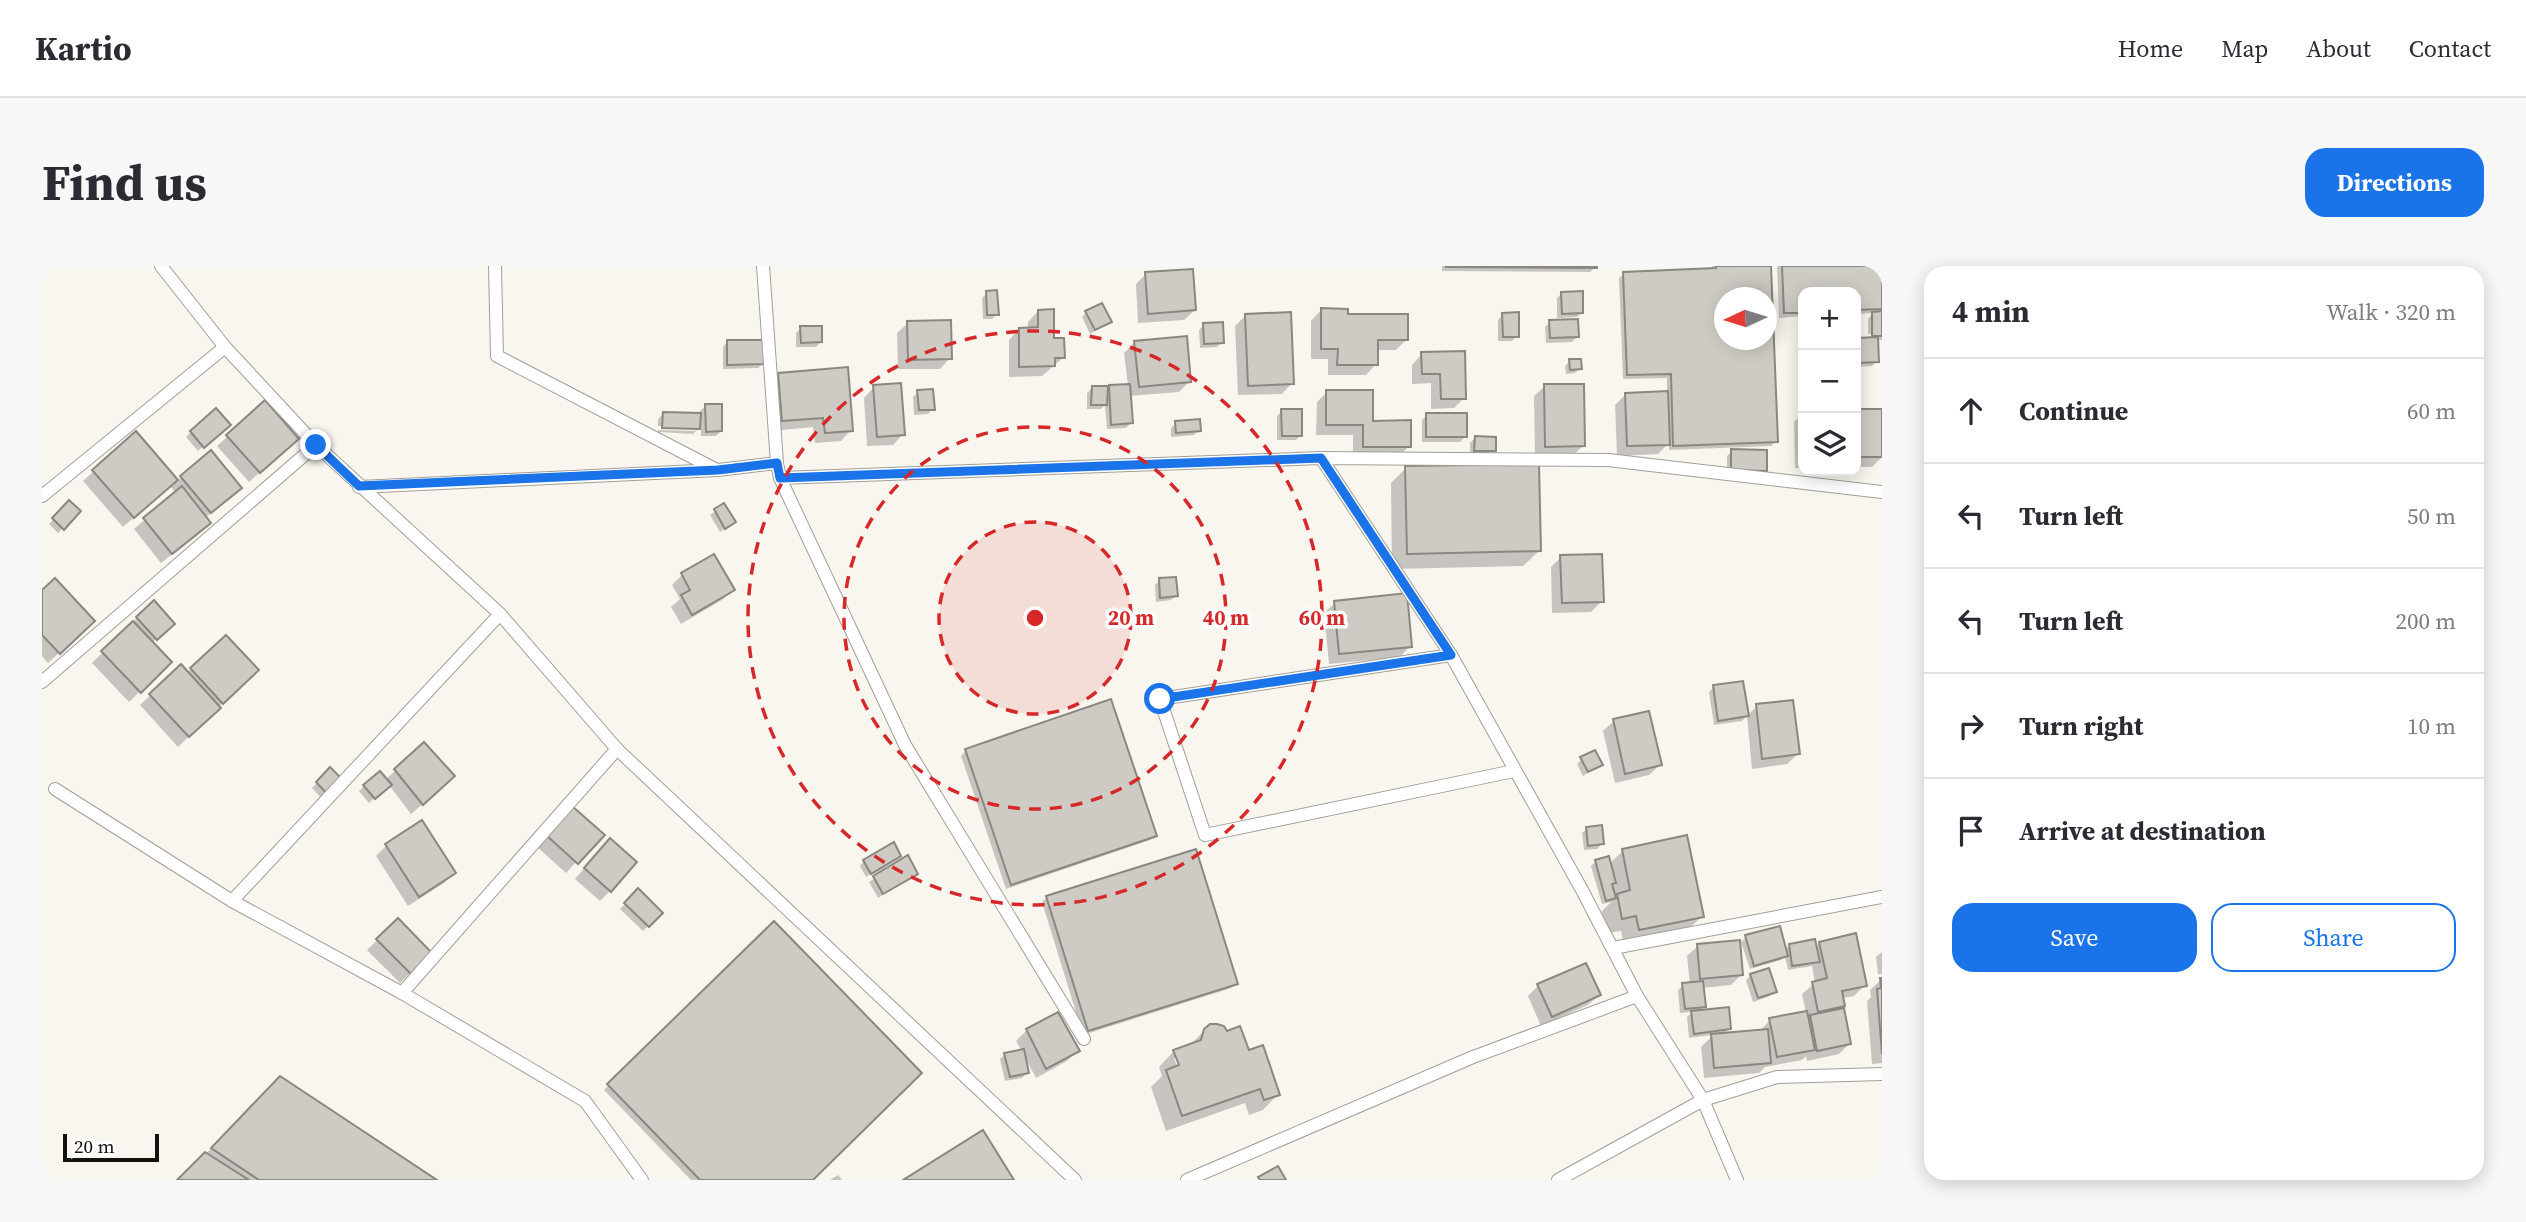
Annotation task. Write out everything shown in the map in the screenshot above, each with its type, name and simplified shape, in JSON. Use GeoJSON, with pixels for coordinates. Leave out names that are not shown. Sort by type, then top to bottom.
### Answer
{"type":"FeatureCollection","features":[{"type":"Feature","properties":{"kind":"lane"},"geometry":{"type":"LineString","coordinates":[[162,266],[225,347],[316,445],[500,614],[617,749],[1075,1180]]}},
{"type":"Feature","properties":{"kind":"lane"},"geometry":{"type":"LineString","coordinates":[[495,266],[497,356],[718,470]]}},
{"type":"Feature","properties":{"kind":"lane"},"geometry":{"type":"LineString","coordinates":[[763,266],[780,478],[905,745],[1084,1040]]}},
{"type":"Feature","properties":{"kind":"lane"},"geometry":{"type":"LineString","coordinates":[[42,496],[225,347]]}},
{"type":"Feature","properties":{"kind":"lane"},"geometry":{"type":"LineString","coordinates":[[42,682],[316,445]]}},
{"type":"Feature","properties":{"kind":"lane"},"geometry":{"type":"LineString","coordinates":[[780,478],[1321,458],[1608,460],[1882,492]]}},
{"type":"Feature","properties":{"kind":"lane"},"geometry":{"type":"LineString","coordinates":[[1321,458],[1451,655],[1614,948],[1636,996],[1703,1100],[1737,1180]]}},
{"type":"Feature","properties":{"kind":"lane"},"geometry":{"type":"LineString","coordinates":[[359,486],[718,470],[777,463]]}},
{"type":"Feature","properties":{"kind":"lane"},"geometry":{"type":"LineString","coordinates":[[232,901],[500,614]]}},
{"type":"Feature","properties":{"kind":"lane"},"geometry":{"type":"LineString","coordinates":[[1451,655],[1160,699],[1205,835],[1514,771]]}},
{"type":"Feature","properties":{"kind":"lane"},"geometry":{"type":"LineString","coordinates":[[402,993],[617,749]]}},
{"type":"Feature","properties":{"kind":"lane"},"geometry":{"type":"LineString","coordinates":[[55,789],[232,901],[402,993],[585,1101],[642,1180]]}},
{"type":"Feature","properties":{"kind":"lane"},"geometry":{"type":"LineString","coordinates":[[1614,948],[1882,897]]}},
{"type":"Feature","properties":{"kind":"lane"},"geometry":{"type":"LineString","coordinates":[[1187,1180],[1473,1056],[1636,996]]}},
{"type":"Feature","properties":{"kind":"lane"},"geometry":{"type":"LineString","coordinates":[[1558,1180],[1703,1100],[1777,1077],[1882,1074]]}},
{"type":"Feature","properties":{"kind":"building"},"geometry":{"type":"Polygon","coordinates":[[[1597,266],[1597,268],[1446,267],[1597,266]]]}},
{"type":"Feature","properties":{"kind":"building"},"geometry":{"type":"Polygon","coordinates":[[[1716,266],[1771,266],[1772,287],[1714,287],[1714,350],[1774,350],[1778,442],[1673,446],[1671,374],[1627,375],[1623,272],[1716,266]]]}},
{"type":"Feature","properties":{"kind":"building"},"geometry":{"type":"Polygon","coordinates":[[[1782,266],[1882,266],[1882,309],[1861,310],[1861,287],[1798,287],[1798,313],[1784,313],[1782,266]]]}},
{"type":"Feature","properties":{"kind":"building"},"geometry":{"type":"Polygon","coordinates":[[[1193,269],[1196,310],[1148,314],[1145,272],[1193,269]]]}},
{"type":"Feature","properties":{"kind":"building"},"geometry":{"type":"Polygon","coordinates":[[[997,290],[999,315],[987,315],[986,291],[997,290]]]}},
{"type":"Feature","properties":{"kind":"building"},"geometry":{"type":"Polygon","coordinates":[[[1583,291],[1583,313],[1562,314],[1561,292],[1583,291]]]}},
{"type":"Feature","properties":{"kind":"building"},"geometry":{"type":"Polygon","coordinates":[[[1102,303],[1112,322],[1095,330],[1085,311],[1102,303]]]}},
{"type":"Feature","properties":{"kind":"building"},"geometry":{"type":"Polygon","coordinates":[[[1321,308],[1348,309],[1348,314],[1408,314],[1408,340],[1378,340],[1378,365],[1337,365],[1338,349],[1321,349],[1321,308]]]}},
{"type":"Feature","properties":{"kind":"building"},"geometry":{"type":"Polygon","coordinates":[[[1054,309],[1054,338],[1064,338],[1065,358],[1055,358],[1055,366],[1019,367],[1019,328],[1038,327],[1038,310],[1054,309]]]}},
{"type":"Feature","properties":{"kind":"building"},"geometry":{"type":"Polygon","coordinates":[[[1882,311],[1882,336],[1872,336],[1872,312],[1882,311]]]}},
{"type":"Feature","properties":{"kind":"building"},"geometry":{"type":"Polygon","coordinates":[[[1291,312],[1294,384],[1248,386],[1245,314],[1291,312]]]}},
{"type":"Feature","properties":{"kind":"building"},"geometry":{"type":"Polygon","coordinates":[[[1519,312],[1519,337],[1503,337],[1502,313],[1519,312]]]}},
{"type":"Feature","properties":{"kind":"building"},"geometry":{"type":"Polygon","coordinates":[[[1578,319],[1579,337],[1550,338],[1549,320],[1578,319]]]}},
{"type":"Feature","properties":{"kind":"building"},"geometry":{"type":"Polygon","coordinates":[[[951,320],[952,359],[908,360],[907,321],[951,320]]]}},
{"type":"Feature","properties":{"kind":"building"},"geometry":{"type":"Polygon","coordinates":[[[1223,322],[1224,343],[1204,344],[1203,323],[1223,322]]]}},
{"type":"Feature","properties":{"kind":"building"},"geometry":{"type":"Polygon","coordinates":[[[800,326],[822,326],[822,342],[801,343],[800,326]]]}},
{"type":"Feature","properties":{"kind":"building"},"geometry":{"type":"Polygon","coordinates":[[[1187,336],[1191,382],[1139,387],[1134,341],[1187,336]]]}},
{"type":"Feature","properties":{"kind":"building"},"geometry":{"type":"Polygon","coordinates":[[[1878,337],[1879,362],[1861,363],[1861,338],[1878,337]]]}},
{"type":"Feature","properties":{"kind":"building"},"geometry":{"type":"Polygon","coordinates":[[[727,340],[764,340],[765,364],[727,365],[727,340]]]}},
{"type":"Feature","properties":{"kind":"building"},"geometry":{"type":"Polygon","coordinates":[[[1465,351],[1466,399],[1441,399],[1440,374],[1422,374],[1421,352],[1465,351]]]}},
{"type":"Feature","properties":{"kind":"building"},"geometry":{"type":"Polygon","coordinates":[[[1569,359],[1581,359],[1582,369],[1570,370],[1569,359]]]}},
{"type":"Feature","properties":{"kind":"building"},"geometry":{"type":"Polygon","coordinates":[[[848,367],[853,431],[825,433],[823,418],[782,421],[778,373],[848,367]]]}},
{"type":"Feature","properties":{"kind":"building"},"geometry":{"type":"Polygon","coordinates":[[[901,383],[905,435],[877,437],[873,385],[901,383]]]}},
{"type":"Feature","properties":{"kind":"building"},"geometry":{"type":"Polygon","coordinates":[[[1130,384],[1133,423],[1111,425],[1109,385],[1130,384]]]}},
{"type":"Feature","properties":{"kind":"building"},"geometry":{"type":"Polygon","coordinates":[[[1544,384],[1584,384],[1585,446],[1545,447],[1544,384]]]}},
{"type":"Feature","properties":{"kind":"building"},"geometry":{"type":"Polygon","coordinates":[[[1092,386],[1108,386],[1107,405],[1091,405],[1092,386]]]}},
{"type":"Feature","properties":{"kind":"building"},"geometry":{"type":"Polygon","coordinates":[[[933,389],[935,410],[919,410],[917,390],[933,389]]]}},
{"type":"Feature","properties":{"kind":"building"},"geometry":{"type":"Polygon","coordinates":[[[1326,390],[1373,390],[1373,421],[1411,420],[1411,447],[1363,447],[1363,425],[1326,425],[1326,390]]]}},
{"type":"Feature","properties":{"kind":"building"},"geometry":{"type":"Polygon","coordinates":[[[1668,391],[1670,445],[1627,446],[1625,393],[1668,391]]]}},
{"type":"Feature","properties":{"kind":"building"},"geometry":{"type":"Polygon","coordinates":[[[265,400],[299,439],[260,473],[226,435],[265,400]]]}},
{"type":"Feature","properties":{"kind":"building"},"geometry":{"type":"Polygon","coordinates":[[[705,404],[722,404],[722,431],[706,432],[705,404]]]}},
{"type":"Feature","properties":{"kind":"building"},"geometry":{"type":"Polygon","coordinates":[[[216,408],[231,425],[204,448],[190,431],[216,408]]]}},
{"type":"Feature","properties":{"kind":"building"},"geometry":{"type":"Polygon","coordinates":[[[1281,409],[1302,409],[1302,436],[1282,436],[1281,409]]]}},
{"type":"Feature","properties":{"kind":"building"},"geometry":{"type":"Polygon","coordinates":[[[1861,409],[1882,409],[1882,457],[1861,457],[1861,409]]]}},
{"type":"Feature","properties":{"kind":"building"},"geometry":{"type":"Polygon","coordinates":[[[663,412],[701,413],[700,429],[662,428],[663,412]]]}},
{"type":"Feature","properties":{"kind":"building"},"geometry":{"type":"Polygon","coordinates":[[[1426,413],[1467,413],[1467,437],[1426,437],[1426,413]]]}},
{"type":"Feature","properties":{"kind":"building"},"geometry":{"type":"Polygon","coordinates":[[[1200,419],[1201,431],[1176,433],[1175,421],[1200,419]]]}},
{"type":"Feature","properties":{"kind":"building"},"geometry":{"type":"Polygon","coordinates":[[[136,431],[178,480],[134,518],[92,470],[136,431]]]}},
{"type":"Feature","properties":{"kind":"building"},"geometry":{"type":"Polygon","coordinates":[[[1475,436],[1496,437],[1496,451],[1474,451],[1475,436]]]}},
{"type":"Feature","properties":{"kind":"building"},"geometry":{"type":"Polygon","coordinates":[[[1731,449],[1767,450],[1767,471],[1731,470],[1731,449]]]}},
{"type":"Feature","properties":{"kind":"building"},"geometry":{"type":"Polygon","coordinates":[[[211,450],[242,488],[211,513],[180,476],[211,450]]]}},
{"type":"Feature","properties":{"kind":"building"},"geometry":{"type":"Polygon","coordinates":[[[1539,464],[1541,551],[1407,554],[1405,466],[1539,464]]]}},
{"type":"Feature","properties":{"kind":"building"},"geometry":{"type":"Polygon","coordinates":[[[182,486],[211,523],[172,554],[143,518],[182,486]]]}},
{"type":"Feature","properties":{"kind":"building"},"geometry":{"type":"Polygon","coordinates":[[[69,500],[81,511],[64,530],[52,518],[69,500]]]}},
{"type":"Feature","properties":{"kind":"building"},"geometry":{"type":"Polygon","coordinates":[[[724,503],[736,522],[725,529],[714,509],[724,503]]]}},
{"type":"Feature","properties":{"kind":"building"},"geometry":{"type":"Polygon","coordinates":[[[714,554],[735,590],[692,615],[681,595],[690,590],[681,573],[714,554]]]}},
{"type":"Feature","properties":{"kind":"building"},"geometry":{"type":"Polygon","coordinates":[[[1602,554],[1604,602],[1562,603],[1560,555],[1602,554]]]}},
{"type":"Feature","properties":{"kind":"building"},"geometry":{"type":"Polygon","coordinates":[[[1176,577],[1178,596],[1160,598],[1159,578],[1176,577]]]}},
{"type":"Feature","properties":{"kind":"building"},"geometry":{"type":"Polygon","coordinates":[[[55,578],[95,621],[60,654],[42,635],[42,590],[55,578]]]}},
{"type":"Feature","properties":{"kind":"building"},"geometry":{"type":"Polygon","coordinates":[[[1407,593],[1412,647],[1339,654],[1334,601],[1407,593]]]}},
{"type":"Feature","properties":{"kind":"building"},"geometry":{"type":"Polygon","coordinates":[[[154,600],[175,624],[157,640],[136,617],[154,600]]]}},
{"type":"Feature","properties":{"kind":"building"},"geometry":{"type":"Polygon","coordinates":[[[133,621],[172,662],[141,693],[101,651],[133,621]]]}},
{"type":"Feature","properties":{"kind":"building"},"geometry":{"type":"Polygon","coordinates":[[[226,635],[259,670],[223,704],[190,668],[226,635]]]}},
{"type":"Feature","properties":{"kind":"building"},"geometry":{"type":"Polygon","coordinates":[[[181,664],[221,708],[189,737],[149,694],[181,664]]]}},
{"type":"Feature","properties":{"kind":"building"},"geometry":{"type":"Polygon","coordinates":[[[1743,681],[1749,716],[1718,721],[1713,685],[1743,681]]]}},
{"type":"Feature","properties":{"kind":"building"},"geometry":{"type":"Polygon","coordinates":[[[1111,699],[1157,836],[1011,885],[965,749],[1111,699]]]}},
{"type":"Feature","properties":{"kind":"building"},"geometry":{"type":"Polygon","coordinates":[[[1793,700],[1800,754],[1762,759],[1756,704],[1793,700]]]}},
{"type":"Feature","properties":{"kind":"building"},"geometry":{"type":"Polygon","coordinates":[[[1649,711],[1662,765],[1625,774],[1613,719],[1649,711]]]}},
{"type":"Feature","properties":{"kind":"building"},"geometry":{"type":"Polygon","coordinates":[[[424,742],[455,776],[423,805],[394,769],[424,742]]]}},
{"type":"Feature","properties":{"kind":"building"},"geometry":{"type":"Polygon","coordinates":[[[1595,750],[1603,765],[1588,772],[1580,757],[1595,750]]]}},
{"type":"Feature","properties":{"kind":"building"},"geometry":{"type":"Polygon","coordinates":[[[330,767],[344,781],[329,796],[316,782],[330,767]]]}},
{"type":"Feature","properties":{"kind":"building"},"geometry":{"type":"Polygon","coordinates":[[[380,771],[392,785],[375,799],[363,785],[380,771]]]}},
{"type":"Feature","properties":{"kind":"building"},"geometry":{"type":"Polygon","coordinates":[[[572,806],[605,835],[578,864],[546,835],[572,806]]]}},
{"type":"Feature","properties":{"kind":"building"},"geometry":{"type":"Polygon","coordinates":[[[422,820],[456,873],[419,897],[385,844],[422,820]]]}},
{"type":"Feature","properties":{"kind":"building"},"geometry":{"type":"Polygon","coordinates":[[[1602,825],[1604,844],[1588,846],[1586,827],[1602,825]]]}},
{"type":"Feature","properties":{"kind":"building"},"geometry":{"type":"Polygon","coordinates":[[[1687,835],[1704,917],[1639,930],[1636,916],[1622,919],[1617,894],[1630,890],[1622,849],[1687,835]]]}},
{"type":"Feature","properties":{"kind":"building"},"geometry":{"type":"Polygon","coordinates":[[[610,838],[637,862],[611,892],[584,868],[610,838]]]}},
{"type":"Feature","properties":{"kind":"building"},"geometry":{"type":"Polygon","coordinates":[[[894,842],[901,856],[871,874],[863,860],[894,842]]]}},
{"type":"Feature","properties":{"kind":"building"},"geometry":{"type":"Polygon","coordinates":[[[1196,849],[1238,984],[1088,1031],[1046,896],[1196,849]]]}},
{"type":"Feature","properties":{"kind":"building"},"geometry":{"type":"Polygon","coordinates":[[[908,855],[918,874],[883,894],[873,876],[908,855]]]}},
{"type":"Feature","properties":{"kind":"building"},"geometry":{"type":"Polygon","coordinates":[[[1609,856],[1616,883],[1612,884],[1616,898],[1606,901],[1595,860],[1609,856]]]}},
{"type":"Feature","properties":{"kind":"building"},"geometry":{"type":"Polygon","coordinates":[[[638,888],[663,913],[649,927],[624,903],[638,888]]]}},
{"type":"Feature","properties":{"kind":"building"},"geometry":{"type":"Polygon","coordinates":[[[398,918],[432,953],[411,974],[376,939],[398,918]]]}},
{"type":"Feature","properties":{"kind":"building"},"geometry":{"type":"Polygon","coordinates":[[[774,921],[922,1073],[813,1180],[700,1180],[607,1084],[774,921]]]}},
{"type":"Feature","properties":{"kind":"building"},"geometry":{"type":"Polygon","coordinates":[[[1780,926],[1788,956],[1754,966],[1745,935],[1780,926]]]}},
{"type":"Feature","properties":{"kind":"building"},"geometry":{"type":"Polygon","coordinates":[[[1856,933],[1867,986],[1842,991],[1845,1006],[1818,1012],[1812,982],[1827,978],[1819,942],[1856,933]]]}},
{"type":"Feature","properties":{"kind":"building"},"geometry":{"type":"Polygon","coordinates":[[[1815,939],[1820,962],[1792,966],[1789,944],[1815,939]]]}},
{"type":"Feature","properties":{"kind":"building"},"geometry":{"type":"Polygon","coordinates":[[[1740,940],[1743,975],[1700,979],[1697,944],[1740,940]]]}},
{"type":"Feature","properties":{"kind":"building"},"geometry":{"type":"Polygon","coordinates":[[[1586,963],[1601,995],[1552,1017],[1537,984],[1586,963]]]}},
{"type":"Feature","properties":{"kind":"building"},"geometry":{"type":"Polygon","coordinates":[[[1769,968],[1777,992],[1758,998],[1750,974],[1769,968]]]}},
{"type":"Feature","properties":{"kind":"building"},"geometry":{"type":"Polygon","coordinates":[[[1882,978],[1882,1054],[1877,989],[1881,988],[1882,978]]]}},
{"type":"Feature","properties":{"kind":"building"},"geometry":{"type":"Polygon","coordinates":[[[1703,981],[1706,1007],[1685,1009],[1682,983],[1703,981]]]}},
{"type":"Feature","properties":{"kind":"building"},"geometry":{"type":"Polygon","coordinates":[[[1729,1007],[1731,1029],[1694,1034],[1691,1011],[1729,1007]]]}},
{"type":"Feature","properties":{"kind":"building"},"geometry":{"type":"Polygon","coordinates":[[[1844,1008],[1851,1044],[1817,1051],[1810,1015],[1844,1008]]]}},
{"type":"Feature","properties":{"kind":"building"},"geometry":{"type":"Polygon","coordinates":[[[1807,1011],[1815,1050],[1777,1057],[1769,1018],[1807,1011]]]}},
{"type":"Feature","properties":{"kind":"building"},"geometry":{"type":"Polygon","coordinates":[[[1058,1012],[1080,1051],[1046,1069],[1026,1029],[1058,1012]]]}},
{"type":"Feature","properties":{"kind":"building"},"geometry":{"type":"Polygon","coordinates":[[[1210,1024],[1224,1026],[1227,1031],[1240,1026],[1249,1050],[1263,1045],[1280,1095],[1264,1100],[1260,1089],[1182,1116],[1166,1070],[1179,1065],[1173,1050],[1201,1040],[1204,1029],[1210,1024]]]}},
{"type":"Feature","properties":{"kind":"building"},"geometry":{"type":"Polygon","coordinates":[[[1768,1029],[1771,1063],[1714,1068],[1711,1034],[1768,1029]]]}},
{"type":"Feature","properties":{"kind":"building"},"geometry":{"type":"Polygon","coordinates":[[[1024,1049],[1029,1073],[1010,1077],[1004,1053],[1024,1049]]]}},
{"type":"Feature","properties":{"kind":"building"},"geometry":{"type":"Polygon","coordinates":[[[280,1076],[437,1180],[259,1180],[211,1148],[280,1076]]]}},
{"type":"Feature","properties":{"kind":"building"},"geometry":{"type":"Polygon","coordinates":[[[983,1130],[1014,1180],[903,1180],[983,1130]]]}},
{"type":"Feature","properties":{"kind":"building"},"geometry":{"type":"Polygon","coordinates":[[[205,1152],[249,1180],[177,1180],[205,1152]]]}},
{"type":"Feature","properties":{"kind":"building"},"geometry":{"type":"Polygon","coordinates":[[[1278,1166],[1286,1180],[1260,1180],[1258,1177],[1278,1166]]]}},
{"type":"Feature","properties":{"kind":"route"},"geometry":{"type":"LineString","coordinates":[[316,445],[359,486],[718,470],[777,463],[780,478],[1321,458],[1451,655],[1160,699]]}}]}
